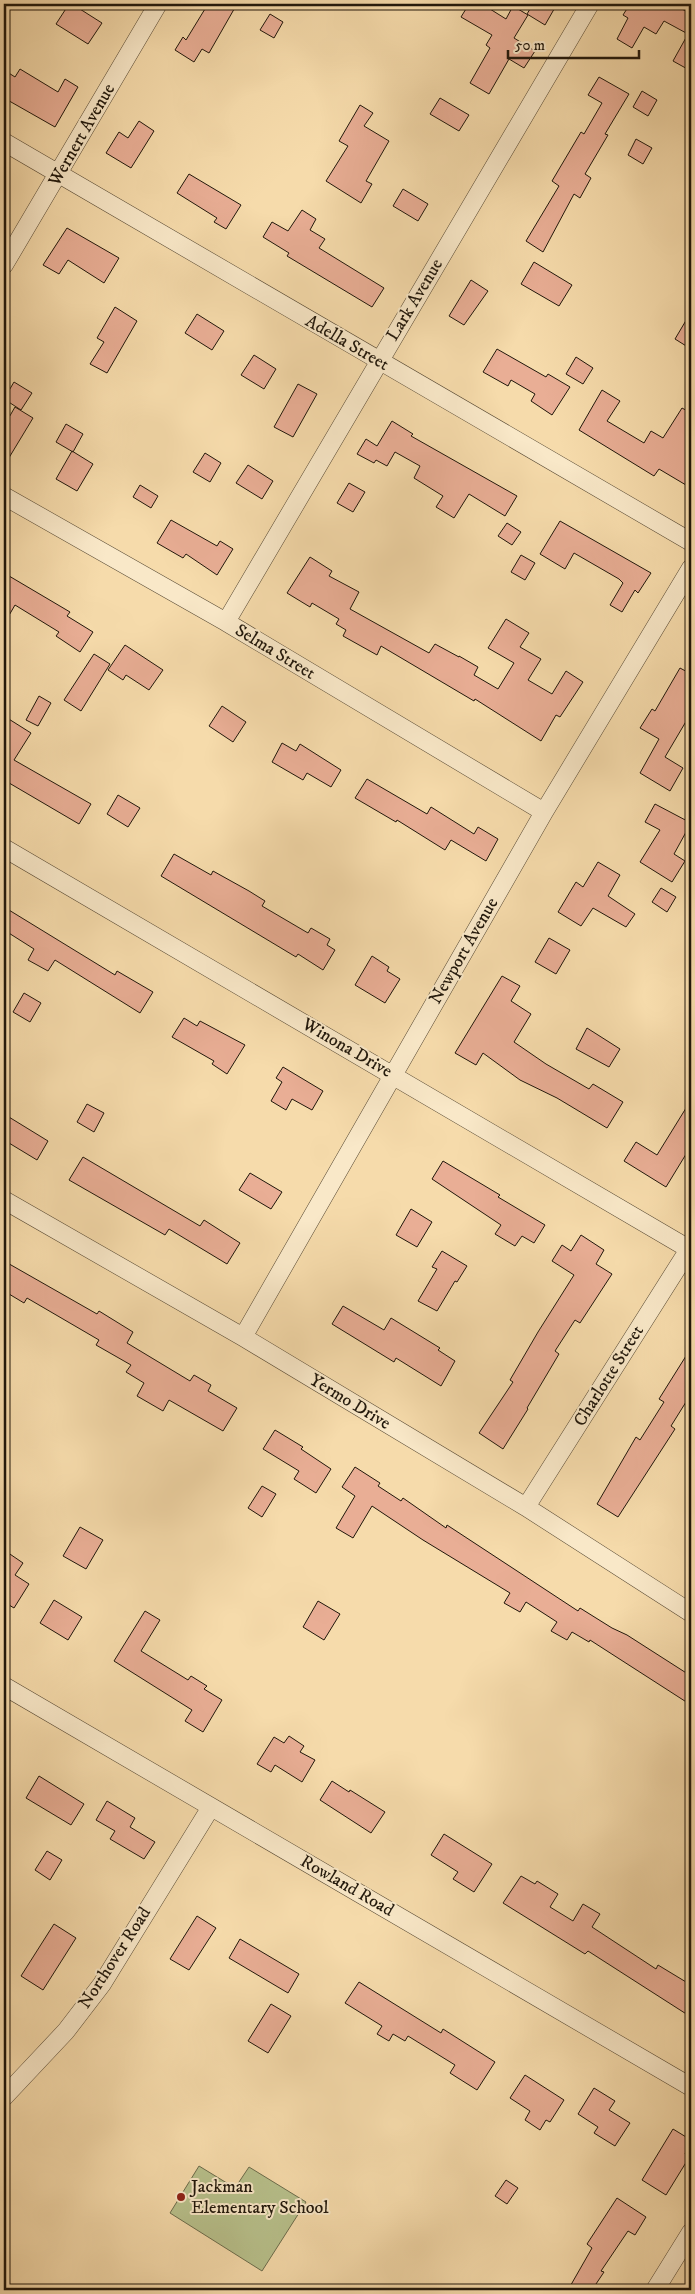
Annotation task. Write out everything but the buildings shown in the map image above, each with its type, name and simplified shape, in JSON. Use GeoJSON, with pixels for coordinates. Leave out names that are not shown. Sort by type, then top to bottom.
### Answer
{"type":"FeatureCollection","features":[{"type":"Feature","properties":{"kind":"street","name":"Wernert Avenue"},"geometry":{"type":"LineString","coordinates":[[4,265],[158,4]]}},
{"type":"Feature","properties":{"kind":"street","name":"Lark Avenue"},"geometry":{"type":"LineString","coordinates":[[226,622],[590,4]]}},
{"type":"Feature","properties":{"kind":"street","name":"Adella Street"},"geometry":{"type":"LineString","coordinates":[[4,142],[378,362],[691,542]]}},
{"type":"Feature","properties":{"kind":"street","name":"Selma Street"},"geometry":{"type":"LineString","coordinates":[[4,496],[226,622],[544,812]]}},
{"type":"Feature","properties":{"kind":"street","name":"Newport Avenue"},"geometry":{"type":"LineString","coordinates":[[243,1337],[544,812],[691,568]]}},
{"type":"Feature","properties":{"kind":"street","name":"Winona Drive"},"geometry":{"type":"LineString","coordinates":[[4,848],[690,1248]]}},
{"type":"Feature","properties":{"kind":"street","name":"Yermo Drive"},"geometry":{"type":"LineString","coordinates":[[4,1200],[243,1337],[526,1507],[691,1613]]}},
{"type":"Feature","properties":{"kind":"street","name":"Charlotte Street"},"geometry":{"type":"LineString","coordinates":[[526,1507],[690,1248]]}},
{"type":"Feature","properties":{"kind":"street","name":"Rowland Road"},"geometry":{"type":"LineString","coordinates":[[4,1686],[691,2087]]}},
{"type":"Feature","properties":{"kind":"street","name":"Northover Road"},"geometry":{"type":"LineString","coordinates":[[4,2097],[66,2031],[102,1984],[211,1807]]}},
{"type":"Feature","properties":{"kind":"street"},"geometry":{"type":"LineString","coordinates":[[655,2290],[690,2238]]}},
{"type":"Feature","properties":{"kind":"green space"},"geometry":{"type":"Polygon","coordinates":[[[199,2166],[235,2188],[249,2167],[306,2202],[262,2271],[170,2213],[199,2166]]]}},
{"type":"Feature","properties":{"kind":"place","name":"Jackman Elementary School"},"geometry":{"type":"Point","coordinates":[181,2197]}}]}
